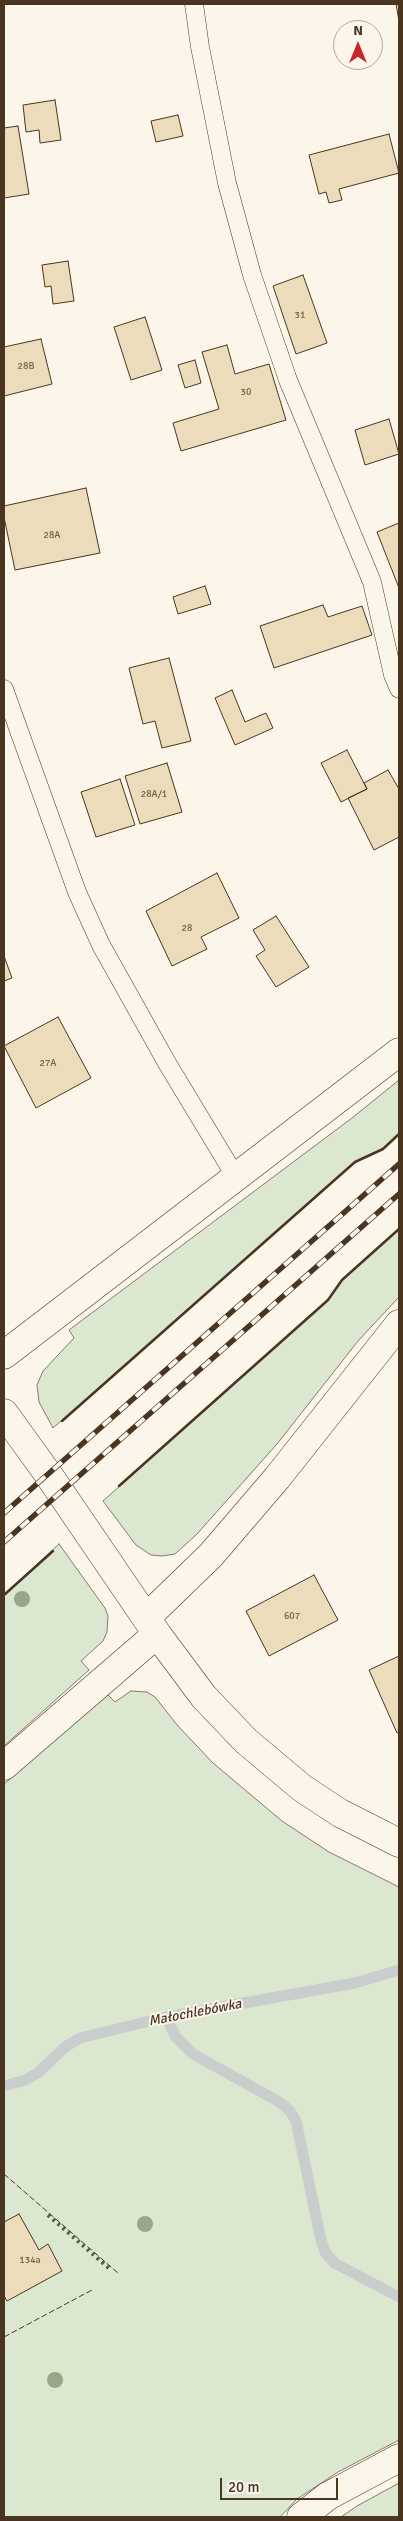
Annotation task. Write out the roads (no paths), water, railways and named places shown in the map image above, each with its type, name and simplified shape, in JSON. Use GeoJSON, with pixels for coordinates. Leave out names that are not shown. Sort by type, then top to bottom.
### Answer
{"type":"FeatureCollection","features":[{"type":"Feature","properties":{"kind":"street"},"geometry":{"type":"LineString","coordinates":[[4,1355],[237,1179],[399,1052]]}},
{"type":"Feature","properties":{"kind":"street"},"geometry":{"type":"LineString","coordinates":[[4,1766],[151,1626],[277,1478],[399,1324]]}},
{"type":"Feature","properties":{"kind":"street"},"geometry":{"type":"LineString","coordinates":[[4,1412],[151,1626],[204,1697],[246,1741],[302,1788],[340,1813],[399,1843]]}},
{"type":"Feature","properties":{"kind":"street"},"geometry":{"type":"LineString","coordinates":[[301,2517],[328,2496],[399,2458]]}},
{"type":"Feature","properties":{"kind":"lane"},"geometry":{"type":"LineString","coordinates":[[194,4],[222,164],[252,275],[288,380],[372,582],[399,690]]}},
{"type":"Feature","properties":{"kind":"lane"},"geometry":{"type":"LineString","coordinates":[[4,689],[77,892],[101,945],[237,1179]]}},
{"type":"Feature","properties":{"kind":"waterway","name":"Małochlebówka"},"geometry":{"type":"LineString","coordinates":[[4,2086],[25,2080],[38,2073],[65,2047],[80,2038],[166,2017],[355,1983],[399,1970]]}},
{"type":"Feature","properties":{"kind":"waterway"},"geometry":{"type":"LineString","coordinates":[[166,2017],[176,2037],[193,2054],[281,2103],[290,2111],[296,2121],[321,2240],[326,2254],[336,2264],[399,2297]]}},
{"type":"Feature","properties":{"kind":"railway"},"geometry":{"type":"LineString","coordinates":[[4,1513],[399,1164]]}},
{"type":"Feature","properties":{"kind":"railway"},"geometry":{"type":"LineString","coordinates":[[4,1542],[399,1194]]}}]}
